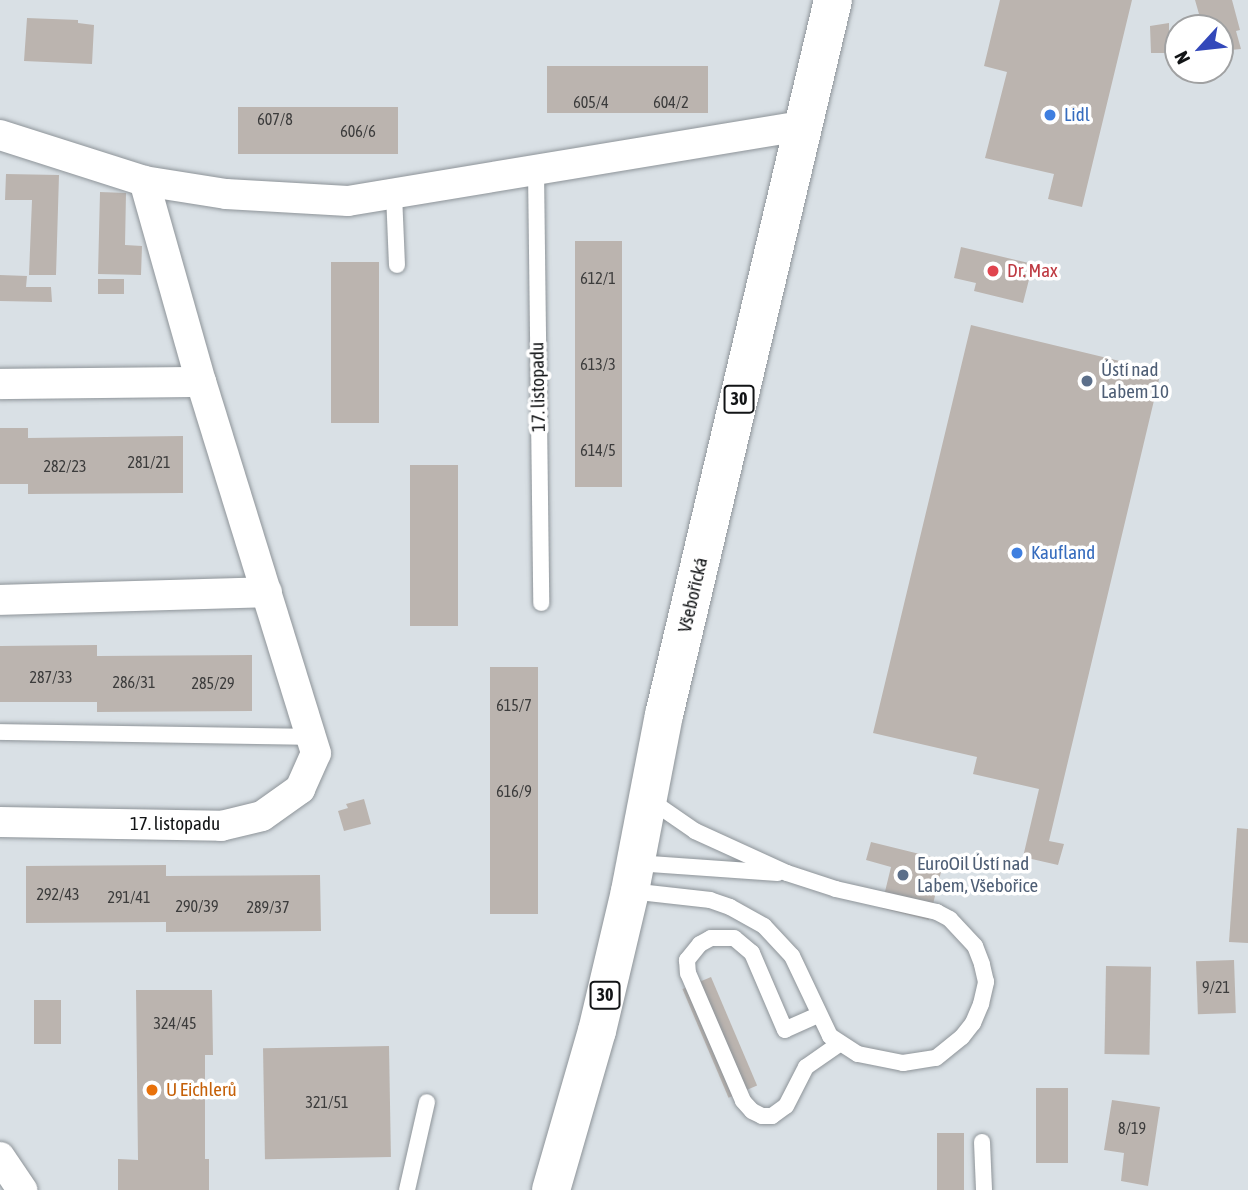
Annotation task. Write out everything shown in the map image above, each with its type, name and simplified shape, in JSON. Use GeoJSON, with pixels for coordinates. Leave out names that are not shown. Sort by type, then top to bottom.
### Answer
{"type":"FeatureCollection","features":[{"type":"Feature","properties":{"kind":"main road","name":"Všebořická"},"geometry":{"type":"LineString","coordinates":[[551,1190],[597,1031],[633,877],[647,798],[833,0]]}},
{"type":"Feature","properties":{"kind":"street"},"geometry":{"type":"LineString","coordinates":[[0,135],[144,181],[226,194],[348,201],[803,126]]}},
{"type":"Feature","properties":{"kind":"street","name":"17. listopadu"},"geometry":{"type":"LineString","coordinates":[[0,822],[220,826],[262,816],[300,789],[316,753],[201,382],[144,181]]}},
{"type":"Feature","properties":{"kind":"street"},"geometry":{"type":"LineString","coordinates":[[0,384],[201,382]]}},
{"type":"Feature","properties":{"kind":"street"},"geometry":{"type":"LineString","coordinates":[[0,600],[267,592]]}},
{"type":"Feature","properties":{"kind":"street"},"geometry":{"type":"LineString","coordinates":[[0,1157],[22,1190]]}},
{"type":"Feature","properties":{"kind":"lane","name":"17. listopadu"},"geometry":{"type":"LineString","coordinates":[[536,170],[541,603]]}},
{"type":"Feature","properties":{"kind":"lane"},"geometry":{"type":"LineString","coordinates":[[394,194],[397,265]]}},
{"type":"Feature","properties":{"kind":"lane"},"geometry":{"type":"LineString","coordinates":[[0,732],[311,737]]}},
{"type":"Feature","properties":{"kind":"lane"},"geometry":{"type":"LineString","coordinates":[[633,877],[730,907],[764,926],[792,956],[806,982],[818,1015],[839,1044],[879,1060],[920,1062],[936,1058],[950,1049],[973,1023],[986,982],[982,964],[965,931],[937,912],[836,889],[787,873],[695,831],[647,798]]}},
{"type":"Feature","properties":{"kind":"lane"},"geometry":{"type":"LineString","coordinates":[[633,877],[664,863],[741,873],[787,873]]}},
{"type":"Feature","properties":{"kind":"lane"},"geometry":{"type":"LineString","coordinates":[[818,1015],[785,1030],[752,953],[734,938],[711,938],[700,944],[687,960],[688,973],[743,1101],[752,1111],[762,1116],[772,1116],[786,1107],[806,1067],[839,1044]]}},
{"type":"Feature","properties":{"kind":"lane"},"geometry":{"type":"LineString","coordinates":[[407,1190],[427,1102]]}},
{"type":"Feature","properties":{"kind":"lane"},"geometry":{"type":"LineString","coordinates":[[982,1142],[984,1190]]}},
{"type":"Feature","properties":{"kind":"building","name":"Lidl"},"geometry":{"type":"Polygon","coordinates":[[[1000,0],[1132,0],[1082,207],[1048,199],[1054,174],[985,158],[1007,72],[984,66],[1000,0]]]}},
{"type":"Feature","properties":{"kind":"building"},"geometry":{"type":"Polygon","coordinates":[[[1195,0],[1232,0],[1240,30],[1236,31],[1241,49],[1234,50],[1234,14],[1199,14],[1195,0]]]}},
{"type":"Feature","properties":{"kind":"building"},"geometry":{"type":"Polygon","coordinates":[[[27,18],[78,20],[78,23],[94,25],[92,64],[24,61],[27,18]]]}},
{"type":"Feature","properties":{"kind":"building"},"geometry":{"type":"Polygon","coordinates":[[[1164,24],[1164,53],[1151,53],[1150,26],[1164,24]]]}},
{"type":"Feature","properties":{"kind":"building"},"geometry":{"type":"Polygon","coordinates":[[[547,66],[708,66],[708,113],[547,113],[547,66]]]}},
{"type":"Feature","properties":{"kind":"building"},"geometry":{"type":"Polygon","coordinates":[[[238,107],[398,107],[398,154],[238,154],[238,107]]]}},
{"type":"Feature","properties":{"kind":"building"},"geometry":{"type":"Polygon","coordinates":[[[6,174],[59,175],[56,275],[29,275],[32,200],[5,200],[6,174]]]}},
{"type":"Feature","properties":{"kind":"building"},"geometry":{"type":"Polygon","coordinates":[[[100,192],[126,193],[125,245],[142,246],[141,275],[98,274],[100,192]]]}},
{"type":"Feature","properties":{"kind":"building"},"geometry":{"type":"Polygon","coordinates":[[[575,241],[622,241],[622,487],[575,487],[575,241]]]}},
{"type":"Feature","properties":{"kind":"building","name":"Dr. Max"},"geometry":{"type":"Polygon","coordinates":[[[961,247],[1033,264],[1023,303],[974,291],[976,283],[954,278],[961,247]]]}},
{"type":"Feature","properties":{"kind":"building"},"geometry":{"type":"Polygon","coordinates":[[[331,262],[379,262],[379,423],[331,423],[331,262]]]}},
{"type":"Feature","properties":{"kind":"building"},"geometry":{"type":"Polygon","coordinates":[[[0,275],[27,276],[26,287],[51,287],[52,302],[0,301],[0,275]]]}},
{"type":"Feature","properties":{"kind":"building"},"geometry":{"type":"Polygon","coordinates":[[[98,279],[124,279],[124,294],[98,294],[98,279]]]}},
{"type":"Feature","properties":{"kind":"building","name":"Kaufland"},"geometry":{"type":"Polygon","coordinates":[[[971,325],[1161,371],[1049,841],[1064,844],[1058,865],[1023,857],[1039,789],[973,774],[977,757],[873,733],[971,325]]]}},
{"type":"Feature","properties":{"kind":"building"},"geometry":{"type":"Polygon","coordinates":[[[0,428],[28,428],[28,438],[183,436],[183,493],[28,494],[28,484],[0,484],[0,428]]]}},
{"type":"Feature","properties":{"kind":"building"},"geometry":{"type":"Polygon","coordinates":[[[410,465],[458,465],[458,626],[410,626],[410,465]]]}},
{"type":"Feature","properties":{"kind":"building"},"geometry":{"type":"Polygon","coordinates":[[[97,645],[97,656],[252,655],[252,711],[97,712],[97,702],[0,702],[0,646],[97,645]]]}},
{"type":"Feature","properties":{"kind":"building"},"geometry":{"type":"Polygon","coordinates":[[[490,667],[538,667],[538,914],[490,914],[490,667]]]}},
{"type":"Feature","properties":{"kind":"building"},"geometry":{"type":"Polygon","coordinates":[[[364,799],[371,824],[344,831],[338,811],[348,808],[346,804],[364,799]]]}},
{"type":"Feature","properties":{"kind":"building"},"geometry":{"type":"Polygon","coordinates":[[[1237,828],[1248,829],[1248,943],[1229,942],[1237,828]]]}},
{"type":"Feature","properties":{"kind":"building"},"geometry":{"type":"Polygon","coordinates":[[[871,842],[944,860],[929,920],[881,908],[891,867],[866,860],[871,842]]]}},
{"type":"Feature","properties":{"kind":"building"},"geometry":{"type":"Polygon","coordinates":[[[166,865],[166,876],[320,875],[321,931],[166,932],[166,922],[26,923],[26,866],[166,865]]]}},
{"type":"Feature","properties":{"kind":"building"},"geometry":{"type":"Polygon","coordinates":[[[1234,960],[1236,1013],[1198,1014],[1196,961],[1234,960]]]}},
{"type":"Feature","properties":{"kind":"building"},"geometry":{"type":"Polygon","coordinates":[[[1106,966],[1151,967],[1149,1055],[1104,1054],[1106,966]]]}},
{"type":"Feature","properties":{"kind":"building"},"geometry":{"type":"Polygon","coordinates":[[[711,977],[757,1086],[729,1098],[682,989],[711,977]]]}},
{"type":"Feature","properties":{"kind":"building"},"geometry":{"type":"Polygon","coordinates":[[[136,990],[212,990],[213,1055],[205,1055],[205,1159],[209,1159],[209,1190],[118,1190],[118,1159],[138,1160],[136,990]]]}},
{"type":"Feature","properties":{"kind":"building"},"geometry":{"type":"Polygon","coordinates":[[[34,1000],[61,1000],[61,1044],[34,1044],[34,1000]]]}},
{"type":"Feature","properties":{"kind":"building"},"geometry":{"type":"Polygon","coordinates":[[[389,1046],[391,1157],[265,1159],[263,1048],[389,1046]]]}},
{"type":"Feature","properties":{"kind":"building"},"geometry":{"type":"Polygon","coordinates":[[[1036,1088],[1068,1088],[1068,1163],[1036,1163],[1036,1088]]]}},
{"type":"Feature","properties":{"kind":"building"},"geometry":{"type":"Polygon","coordinates":[[[1112,1100],[1160,1107],[1148,1186],[1121,1181],[1124,1153],[1104,1150],[1112,1100]]]}},
{"type":"Feature","properties":{"kind":"building"},"geometry":{"type":"Polygon","coordinates":[[[937,1133],[964,1133],[964,1190],[937,1190],[937,1133]]]}},
{"type":"Feature","properties":{"kind":"place","name":"Lidl"},"geometry":{"type":"Point","coordinates":[1050,115]}},
{"type":"Feature","properties":{"kind":"place","name":"Dr. Max"},"geometry":{"type":"Point","coordinates":[993,271]}},
{"type":"Feature","properties":{"kind":"place","name":"Ústí nad Labem 10"},"geometry":{"type":"Point","coordinates":[1087,381]}},
{"type":"Feature","properties":{"kind":"place","name":"Kaufland"},"geometry":{"type":"Point","coordinates":[1017,553]}},
{"type":"Feature","properties":{"kind":"place","name":"EuroOil Ústí nad Labem, Všebořice"},"geometry":{"type":"Point","coordinates":[903,875]}},
{"type":"Feature","properties":{"kind":"place","name":"U Eichlerů"},"geometry":{"type":"Point","coordinates":[152,1090]}}]}
